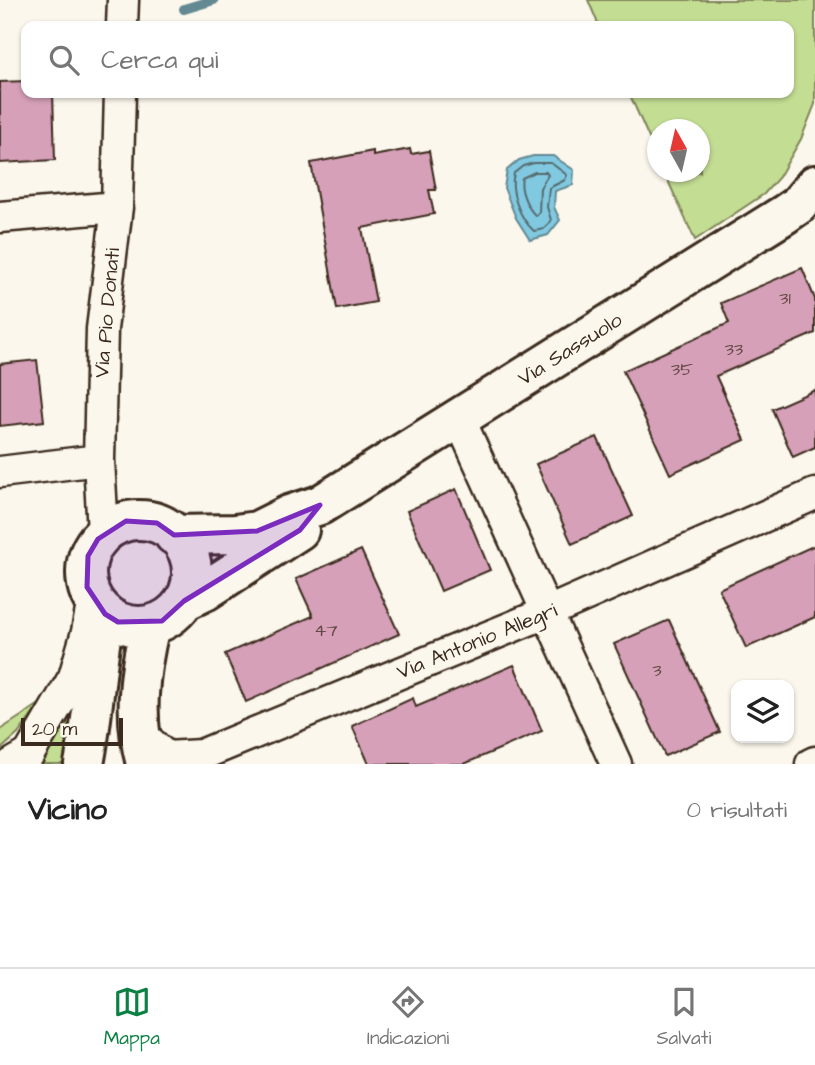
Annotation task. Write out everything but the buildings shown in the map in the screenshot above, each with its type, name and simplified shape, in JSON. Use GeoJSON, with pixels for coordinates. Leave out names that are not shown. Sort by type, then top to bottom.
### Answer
{"type":"FeatureCollection","features":[{"type":"Feature","properties":{"kind":"street"},"geometry":{"type":"LineString","coordinates":[[122,21],[123,0]]}},
{"type":"Feature","properties":{"kind":"street","name":"Via Pio Donati"},"geometry":{"type":"LineString","coordinates":[[103,533],[99,460],[102,329],[117,207],[120,98]]}},
{"type":"Feature","properties":{"kind":"street","name":"Via Sassuolo"},"geometry":{"type":"LineString","coordinates":[[174,535],[257,531],[289,514],[320,505],[799,205],[815,185]]}},
{"type":"Feature","properties":{"kind":"street"},"geometry":{"type":"LineString","coordinates":[[0,217],[117,207]]}},
{"type":"Feature","properties":{"kind":"street"},"geometry":{"type":"LineString","coordinates":[[459,418],[616,764]]}},
{"type":"Feature","properties":{"kind":"street"},"geometry":{"type":"LineString","coordinates":[[0,472],[99,460]]}},
{"type":"Feature","properties":{"kind":"street","name":"Via Antonio Allegri"},"geometry":{"type":"LineString","coordinates":[[143,749],[166,757],[201,755],[548,612],[815,494]]}},
{"type":"Feature","properties":{"kind":"street","name":"Via Sassuolo"},"geometry":{"type":"LineString","coordinates":[[184,601],[205,591],[300,530],[320,505]]}},
{"type":"Feature","properties":{"kind":"street"},"geometry":{"type":"LineString","coordinates":[[147,520],[166,527],[174,535],[186,548],[192,578],[184,601],[171,615],[150,625],[133,625],[118,622],[99,607],[87,587],[87,565],[88,556],[103,533],[126,522],[147,520]]}},
{"type":"Feature","properties":{"kind":"street"},"geometry":{"type":"LineString","coordinates":[[12,764],[29,754],[74,677],[87,632],[99,607]]}},
{"type":"Feature","properties":{"kind":"street"},"geometry":{"type":"LineString","coordinates":[[84,764],[91,728],[100,642],[99,607]]}},
{"type":"Feature","properties":{"kind":"street"},"geometry":{"type":"LineString","coordinates":[[143,749],[138,710],[141,665],[150,625]]}},
{"type":"Feature","properties":{"kind":"highlighted area"},"geometry":{"type":"Polygon","coordinates":[[[320,505],[300,530],[184,601],[162,621],[118,622],[105,614],[87,587],[88,556],[98,539],[126,521],[157,523],[174,535],[257,531],[320,505]]]}},
{"type":"Feature","properties":{"kind":"green space"},"geometry":{"type":"Polygon","coordinates":[[[588,0],[815,0],[815,104],[801,139],[779,177],[764,194],[695,240],[669,182],[710,182],[710,119],[647,119],[647,134],[631,98],[794,98],[794,21],[597,21],[588,0]]]}},
{"type":"Feature","properties":{"kind":"green space"},"geometry":{"type":"Polygon","coordinates":[[[41,703],[18,734],[0,750],[0,730],[41,703]]]}},
{"type":"Feature","properties":{"kind":"green space"},"geometry":{"type":"Polygon","coordinates":[[[66,719],[71,742],[66,764],[31,764],[66,719]]]}},
{"type":"Feature","properties":{"kind":"water"},"geometry":{"type":"Polygon","coordinates":[[[533,156],[553,156],[574,170],[573,185],[555,191],[554,207],[560,220],[548,235],[530,240],[516,218],[504,188],[507,170],[519,160],[533,156]]]}},
{"type":"Feature","properties":{"kind":"waterway"},"geometry":{"type":"LineString","coordinates":[[184,9],[214,0]]}}]}
